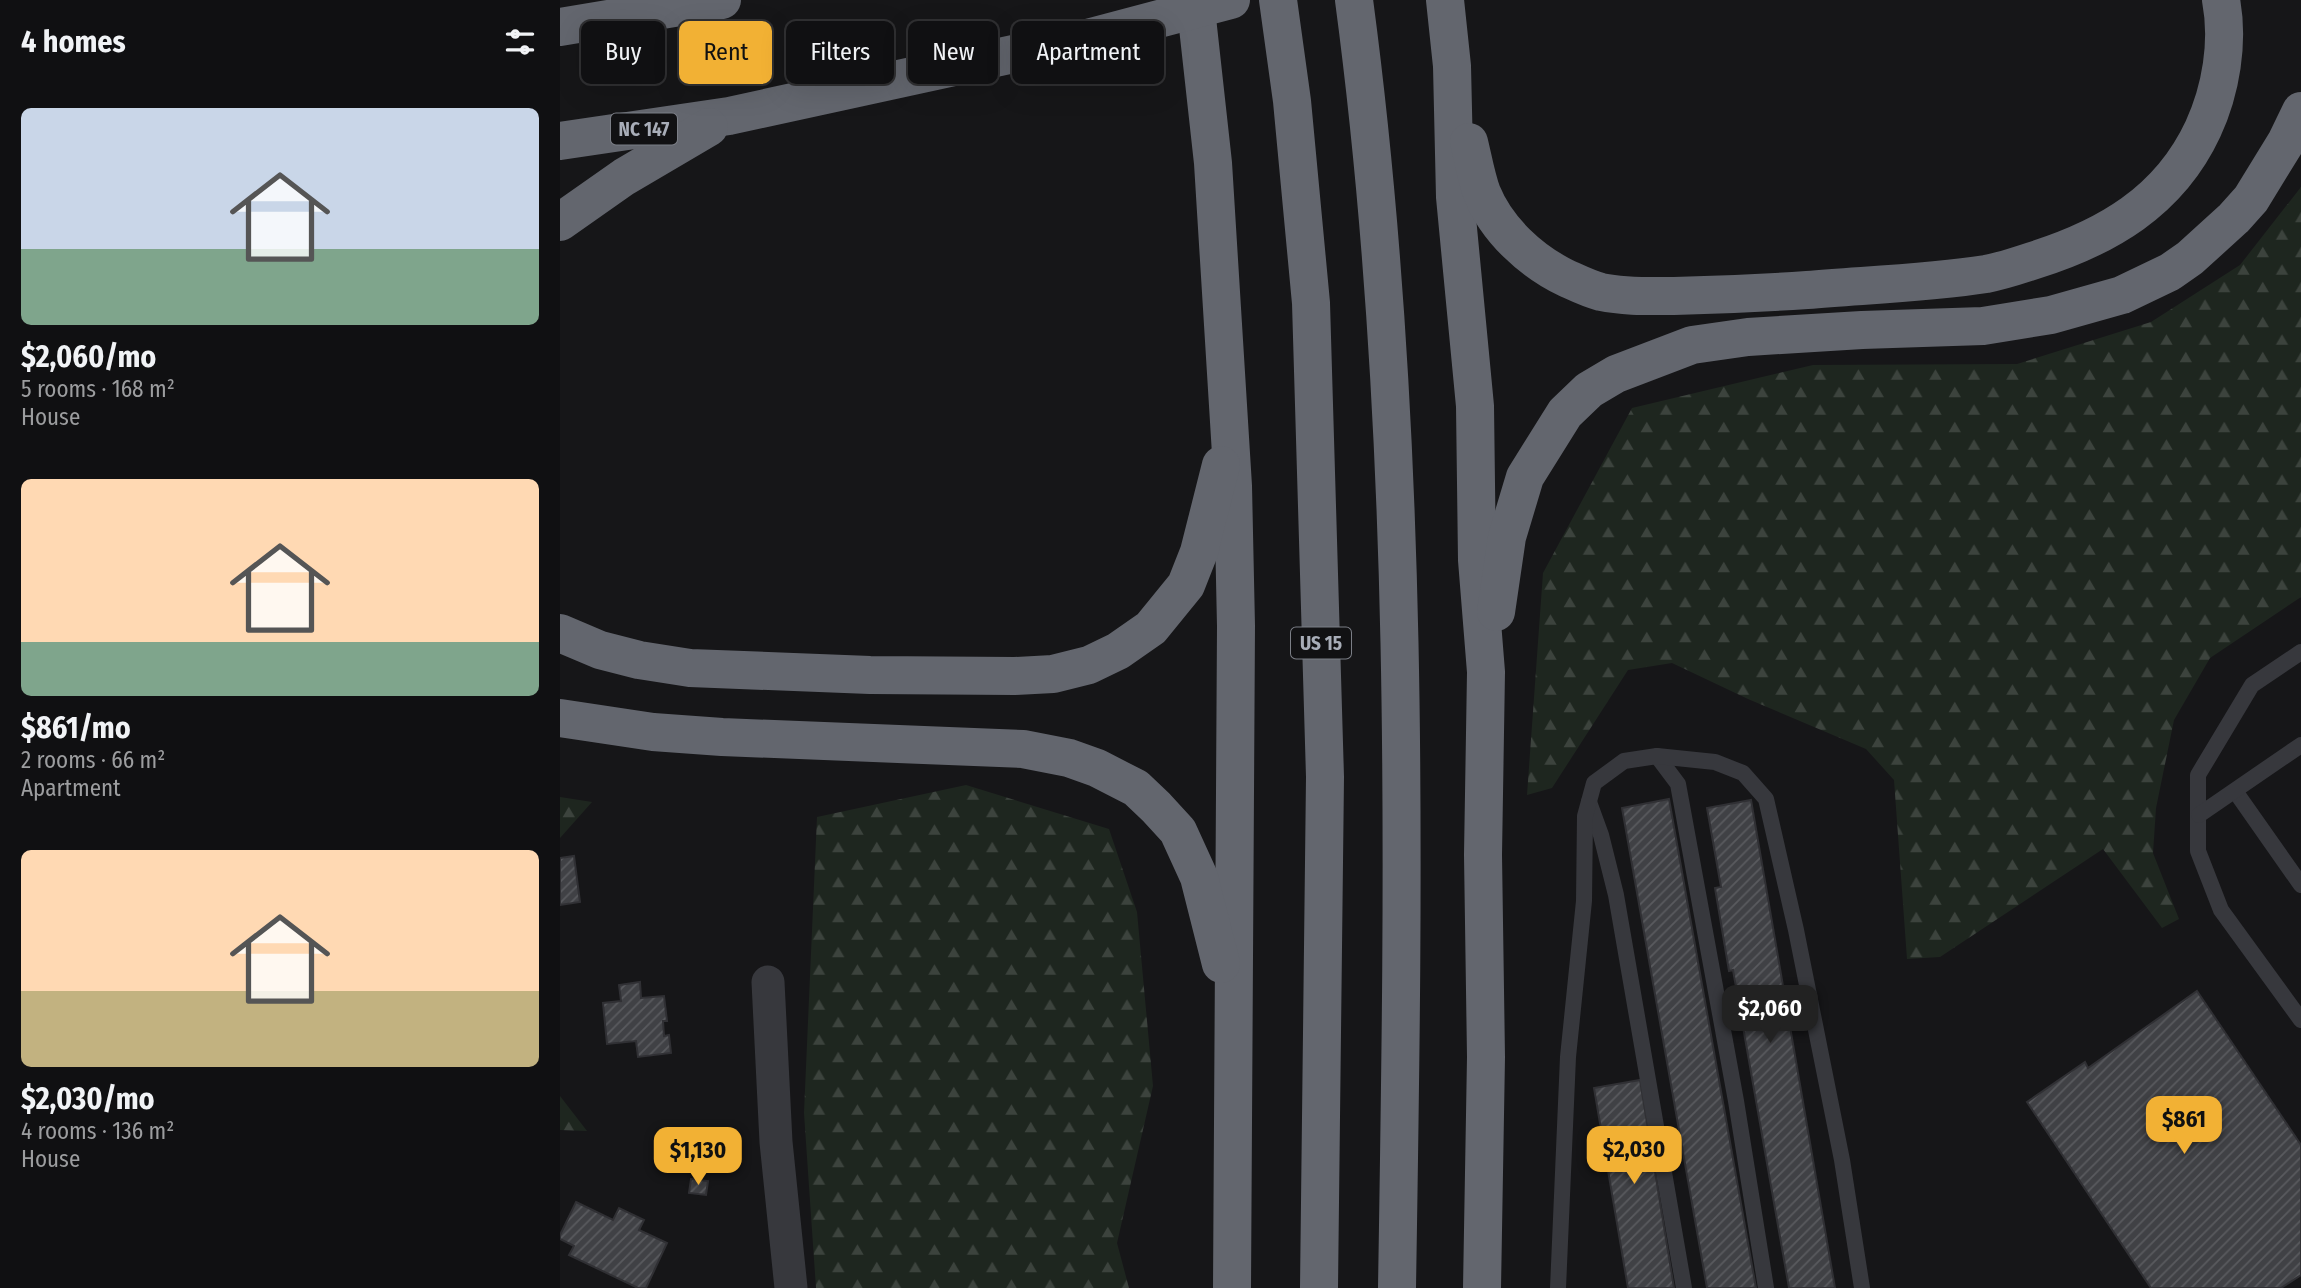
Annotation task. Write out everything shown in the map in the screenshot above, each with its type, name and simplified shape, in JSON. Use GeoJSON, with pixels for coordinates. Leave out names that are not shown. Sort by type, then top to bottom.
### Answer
{"type":"FeatureCollection","features":[{"type":"Feature","properties":{"kind":"highway"},"geometry":{"type":"LineString","coordinates":[[560,27],[722,0]]}},
{"type":"Feature","properties":{"kind":"highway"},"geometry":{"type":"LineString","coordinates":[[1195,0],[1213,163],[1233,486],[1236,626],[1232,1288]]}},
{"type":"Feature","properties":{"kind":"highway","name":"NC 147"},"geometry":{"type":"LineString","coordinates":[[560,141],[729,116],[1087,38],[1231,0]]}},
{"type":"Feature","properties":{"kind":"highway","name":"US 15"},"geometry":{"type":"LineString","coordinates":[[1278,0],[1292,101],[1312,317],[1325,777],[1319,1288]]}},
{"type":"Feature","properties":{"kind":"highway"},"geometry":{"type":"LineString","coordinates":[[1354,0],[1374,155],[1384,279],[1400,615],[1402,758],[1397,1288]]}},
{"type":"Feature","properties":{"kind":"highway"},"geometry":{"type":"LineString","coordinates":[[1445,0],[1452,66],[1455,197],[1475,405],[1477,560],[1486,672],[1483,855],[1486,1057],[1482,1288]]}},
{"type":"Feature","properties":{"kind":"highway"},"geometry":{"type":"LineString","coordinates":[[1452,66],[1482,193],[1513,240],[1536,261],[1565,278],[1598,291],[1629,296],[1781,292],[1952,278],[1989,273],[2068,250],[2115,227],[2160,191],[2182,165],[2211,111],[2218,84],[2224,37],[2221,0]]}},
{"type":"Feature","properties":{"kind":"highway"},"geometry":{"type":"LineString","coordinates":[[1486,672],[1507,537],[1525,477],[1565,413],[1589,390],[1616,374],[1692,345],[1748,337],[1983,326],[2051,315],[2122,295],[2170,272],[2190,258],[2234,218],[2250,200],[2286,142],[2301,111]]}},
{"type":"Feature","properties":{"kind":"highway"},"geometry":{"type":"LineString","coordinates":[[560,222],[624,177],[729,116]]}},
{"type":"Feature","properties":{"kind":"highway"},"geometry":{"type":"LineString","coordinates":[[560,633],[600,650],[639,660],[690,668],[870,675],[1015,676],[1053,674],[1088,665],[1118,651],[1150,628],[1186,585],[1199,552],[1229,429]]}},
{"type":"Feature","properties":{"kind":"highway"},"geometry":{"type":"LineString","coordinates":[[560,718],[630,729],[722,737],[1023,749],[1069,758],[1097,768],[1136,788],[1178,831],[1199,877],[1233,1011]]}},
{"type":"Feature","properties":{"kind":"street"},"geometry":{"type":"LineString","coordinates":[[768,982],[776,1142],[791,1288]]}},
{"type":"Feature","properties":{"kind":"lane"},"geometry":{"type":"LineString","coordinates":[[2301,652],[2252,685],[2198,775],[2198,851],[2221,910],[2301,1020]]}},
{"type":"Feature","properties":{"kind":"lane"},"geometry":{"type":"LineString","coordinates":[[2199,815],[2301,745]]}},
{"type":"Feature","properties":{"kind":"lane"},"geometry":{"type":"LineString","coordinates":[[1657,756],[1678,784],[1737,1101],[1766,1288]]}},
{"type":"Feature","properties":{"kind":"lane"},"geometry":{"type":"LineString","coordinates":[[1558,1288],[1568,1057],[1584,901],[1585,816],[1594,783],[1624,761],[1657,756],[1715,762],[1743,773],[1766,799],[1796,930],[1837,1133],[1862,1288]]}},
{"type":"Feature","properties":{"kind":"lane"},"geometry":{"type":"LineString","coordinates":[[2235,791],[2301,885]]}},
{"type":"Feature","properties":{"kind":"lane"},"geometry":{"type":"LineString","coordinates":[[1589,802],[1601,835],[1616,895],[1684,1288]]}},
{"type":"Feature","properties":{"kind":"green space"},"geometry":{"type":"Polygon","coordinates":[[[2301,187],[2301,597],[2210,658],[2174,720],[2156,808],[2153,853],[2179,919],[2162,928],[2103,849],[1940,957],[1907,959],[1894,780],[1866,749],[1748,699],[1672,663],[1628,670],[1552,788],[1527,795],[1543,573],[1632,408],[1813,365],[2017,364],[2151,322],[2240,265],[2301,187]]]}},
{"type":"Feature","properties":{"kind":"green space"},"geometry":{"type":"Polygon","coordinates":[[[966,785],[1109,829],[1137,912],[1153,1086],[1117,1243],[1129,1288],[816,1288],[804,1113],[817,817],[966,785]]]}},
{"type":"Feature","properties":{"kind":"green space"},"geometry":{"type":"Polygon","coordinates":[[[560,797],[592,802],[560,838],[560,797]]]}},
{"type":"Feature","properties":{"kind":"green space"},"geometry":{"type":"Polygon","coordinates":[[[560,1096],[587,1131],[560,1130],[560,1096]]]}},
{"type":"Feature","properties":{"kind":"building"},"geometry":{"type":"Polygon","coordinates":[[[1669,799],[1756,1288],[1707,1288],[1622,808],[1669,799]]]}},
{"type":"Feature","properties":{"kind":"building"},"geometry":{"type":"Polygon","coordinates":[[[1751,800],[1835,1288],[1789,1288],[1733,970],[1729,971],[1715,888],[1721,887],[1707,808],[1751,800]]]}},
{"type":"Feature","properties":{"kind":"building"},"geometry":{"type":"Polygon","coordinates":[[[574,856],[580,902],[560,905],[560,858],[574,856]]]}},
{"type":"Feature","properties":{"kind":"building"},"geometry":{"type":"Polygon","coordinates":[[[640,982],[641,998],[664,996],[667,1021],[663,1021],[664,1036],[669,1035],[671,1053],[638,1057],[636,1041],[607,1044],[603,1003],[621,1001],[619,985],[640,982]]]}},
{"type":"Feature","properties":{"kind":"building"},"geometry":{"type":"Polygon","coordinates":[[[2197,991],[2301,1145],[2301,1275],[2281,1288],[2151,1288],[2027,1102],[2085,1062],[2088,1068],[2197,991]]]}},
{"type":"Feature","properties":{"kind":"building"},"geometry":{"type":"Polygon","coordinates":[[[1640,1080],[1674,1288],[1628,1288],[1594,1088],[1640,1080]]]}},
{"type":"Feature","properties":{"kind":"building"},"geometry":{"type":"Polygon","coordinates":[[[691,1179],[708,1181],[706,1195],[689,1193],[691,1179]]]}},
{"type":"Feature","properties":{"kind":"building"},"geometry":{"type":"Polygon","coordinates":[[[576,1202],[613,1220],[619,1208],[644,1220],[639,1230],[667,1243],[646,1288],[638,1288],[569,1255],[574,1246],[560,1239],[560,1235],[576,1202]]]}}]}
